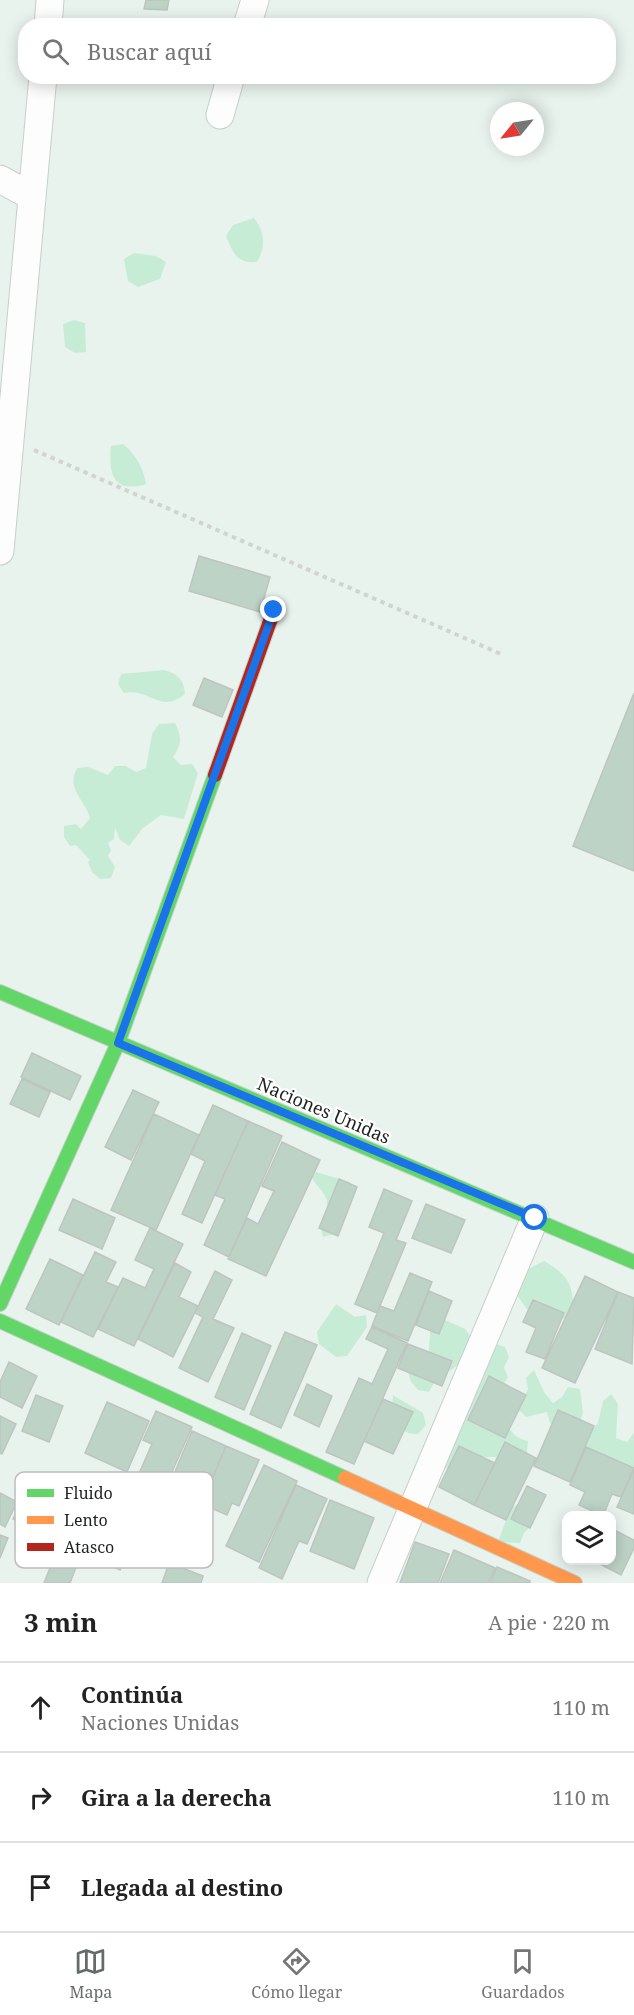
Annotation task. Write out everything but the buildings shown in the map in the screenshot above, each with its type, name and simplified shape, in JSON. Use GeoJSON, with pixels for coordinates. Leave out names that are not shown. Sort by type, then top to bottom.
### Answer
{"type":"FeatureCollection","features":[{"type":"Feature","properties":{"kind":"street"},"geometry":{"type":"LineString","coordinates":[[49,18],[50,0]]}},
{"type":"Feature","properties":{"kind":"street"},"geometry":{"type":"LineString","coordinates":[[249,18],[255,0]]}},
{"type":"Feature","properties":{"kind":"street"},"geometry":{"type":"LineString","coordinates":[[0,551],[42,84]]}},
{"type":"Feature","properties":{"kind":"street"},"geometry":{"type":"LineString","coordinates":[[220,115],[229,84]]}},
{"type":"Feature","properties":{"kind":"street"},"geometry":{"type":"LineString","coordinates":[[0,179],[31,196]]}},
{"type":"Feature","properties":{"kind":"street"},"geometry":{"type":"LineString","coordinates":[[0,1304],[118,1043],[274,610]]}},
{"type":"Feature","properties":{"kind":"street","name":"Naciones Unidas"},"geometry":{"type":"LineString","coordinates":[[0,992],[634,1262]]}},
{"type":"Feature","properties":{"kind":"street"},"geometry":{"type":"LineString","coordinates":[[381,1583],[535,1218]]}},
{"type":"Feature","properties":{"kind":"street"},"geometry":{"type":"LineString","coordinates":[[0,1321],[575,1583]]}},
{"type":"Feature","properties":{"kind":"path"},"geometry":{"type":"LineString","coordinates":[[9,440],[501,654]]}},
{"type":"Feature","properties":{"kind":"green space"},"geometry":{"type":"Polygon","coordinates":[[[254,218],[262,234],[263,245],[257,262],[250,262],[236,256],[226,236],[233,225],[254,218]]]}},
{"type":"Feature","properties":{"kind":"green space"},"geometry":{"type":"Polygon","coordinates":[[[134,253],[156,256],[166,262],[160,279],[138,287],[128,281],[124,259],[134,253]]]}},
{"type":"Feature","properties":{"kind":"green space"},"geometry":{"type":"Polygon","coordinates":[[[74,320],[85,323],[86,352],[75,353],[65,347],[63,324],[74,320]]]}},
{"type":"Feature","properties":{"kind":"green space"},"geometry":{"type":"Polygon","coordinates":[[[123,444],[138,462],[146,484],[126,486],[115,479],[111,465],[111,446],[123,444]]]}},
{"type":"Feature","properties":{"kind":"green space"},"geometry":{"type":"Polygon","coordinates":[[[164,670],[177,675],[182,681],[185,694],[177,700],[169,702],[133,692],[124,693],[118,684],[121,674],[164,670]]]}},
{"type":"Feature","properties":{"kind":"green space"},"geometry":{"type":"Polygon","coordinates":[[[175,723],[180,740],[173,757],[181,765],[192,764],[198,773],[184,819],[161,815],[143,828],[129,846],[120,840],[115,828],[114,839],[108,843],[111,850],[108,856],[115,867],[111,878],[100,879],[92,872],[88,862],[90,860],[76,845],[70,846],[64,837],[64,826],[76,824],[81,829],[90,818],[75,788],[74,775],[77,768],[88,767],[108,775],[115,766],[126,766],[136,772],[146,768],[152,734],[159,724],[175,723]]]}},
{"type":"Feature","properties":{"kind":"green space"},"geometry":{"type":"Polygon","coordinates":[[[316,1172],[350,1182],[355,1193],[334,1234],[323,1237],[322,1222],[327,1203],[312,1177],[316,1172]]]}},
{"type":"Feature","properties":{"kind":"green space"},"geometry":{"type":"Polygon","coordinates":[[[544,1261],[560,1272],[568,1282],[574,1315],[548,1325],[528,1311],[515,1292],[524,1271],[544,1261]]]}},
{"type":"Feature","properties":{"kind":"green space"},"geometry":{"type":"Polygon","coordinates":[[[336,1304],[355,1317],[366,1315],[367,1327],[347,1356],[336,1357],[319,1344],[317,1332],[336,1304]]]}},
{"type":"Feature","properties":{"kind":"green space"},"geometry":{"type":"Polygon","coordinates":[[[443,1319],[465,1329],[472,1338],[467,1359],[435,1381],[429,1392],[418,1390],[411,1382],[408,1372],[428,1362],[431,1320],[443,1319]]]}},
{"type":"Feature","properties":{"kind":"green space"},"geometry":{"type":"Polygon","coordinates":[[[494,1343],[505,1347],[509,1357],[504,1367],[508,1378],[501,1387],[506,1420],[513,1434],[528,1441],[527,1452],[518,1459],[479,1457],[460,1461],[444,1470],[439,1460],[459,1420],[473,1402],[488,1354],[494,1343]]]}},
{"type":"Feature","properties":{"kind":"green space"},"geometry":{"type":"Polygon","coordinates":[[[534,1370],[544,1392],[553,1403],[562,1397],[568,1387],[580,1389],[583,1413],[579,1424],[559,1431],[550,1423],[547,1412],[526,1417],[518,1409],[528,1389],[526,1378],[534,1370]]]}},
{"type":"Feature","properties":{"kind":"green space"},"geometry":{"type":"Polygon","coordinates":[[[611,1394],[618,1404],[616,1438],[627,1442],[634,1433],[634,1468],[598,1471],[576,1448],[598,1423],[603,1401],[611,1394]]]}},
{"type":"Feature","properties":{"kind":"green space"},"geometry":{"type":"Polygon","coordinates":[[[393,1395],[423,1413],[426,1425],[418,1434],[405,1431],[400,1427],[394,1416],[393,1395]]]}},
{"type":"Feature","properties":{"kind":"green space"},"geometry":{"type":"Polygon","coordinates":[[[519,1503],[534,1512],[534,1523],[524,1533],[520,1543],[498,1542],[510,1509],[519,1503]]]}},
{"type":"Feature","properties":{"kind":"traffic: fast"},"geometry":{"type":"LineString","coordinates":[[0,1304],[118,1043],[215,775]]}},
{"type":"Feature","properties":{"kind":"traffic: fast"},"geometry":{"type":"LineString","coordinates":[[0,992],[634,1262]]}},
{"type":"Feature","properties":{"kind":"traffic: fast"},"geometry":{"type":"LineString","coordinates":[[0,1321],[345,1478]]}},
{"type":"Feature","properties":{"kind":"traffic: slow"},"geometry":{"type":"LineString","coordinates":[[345,1478],[575,1583]]}},
{"type":"Feature","properties":{"kind":"traffic: jam"},"geometry":{"type":"LineString","coordinates":[[215,775],[274,610]]}},
{"type":"Feature","properties":{"kind":"route"},"geometry":{"type":"LineString","coordinates":[[274,610],[118,1043],[535,1218]]}}]}
